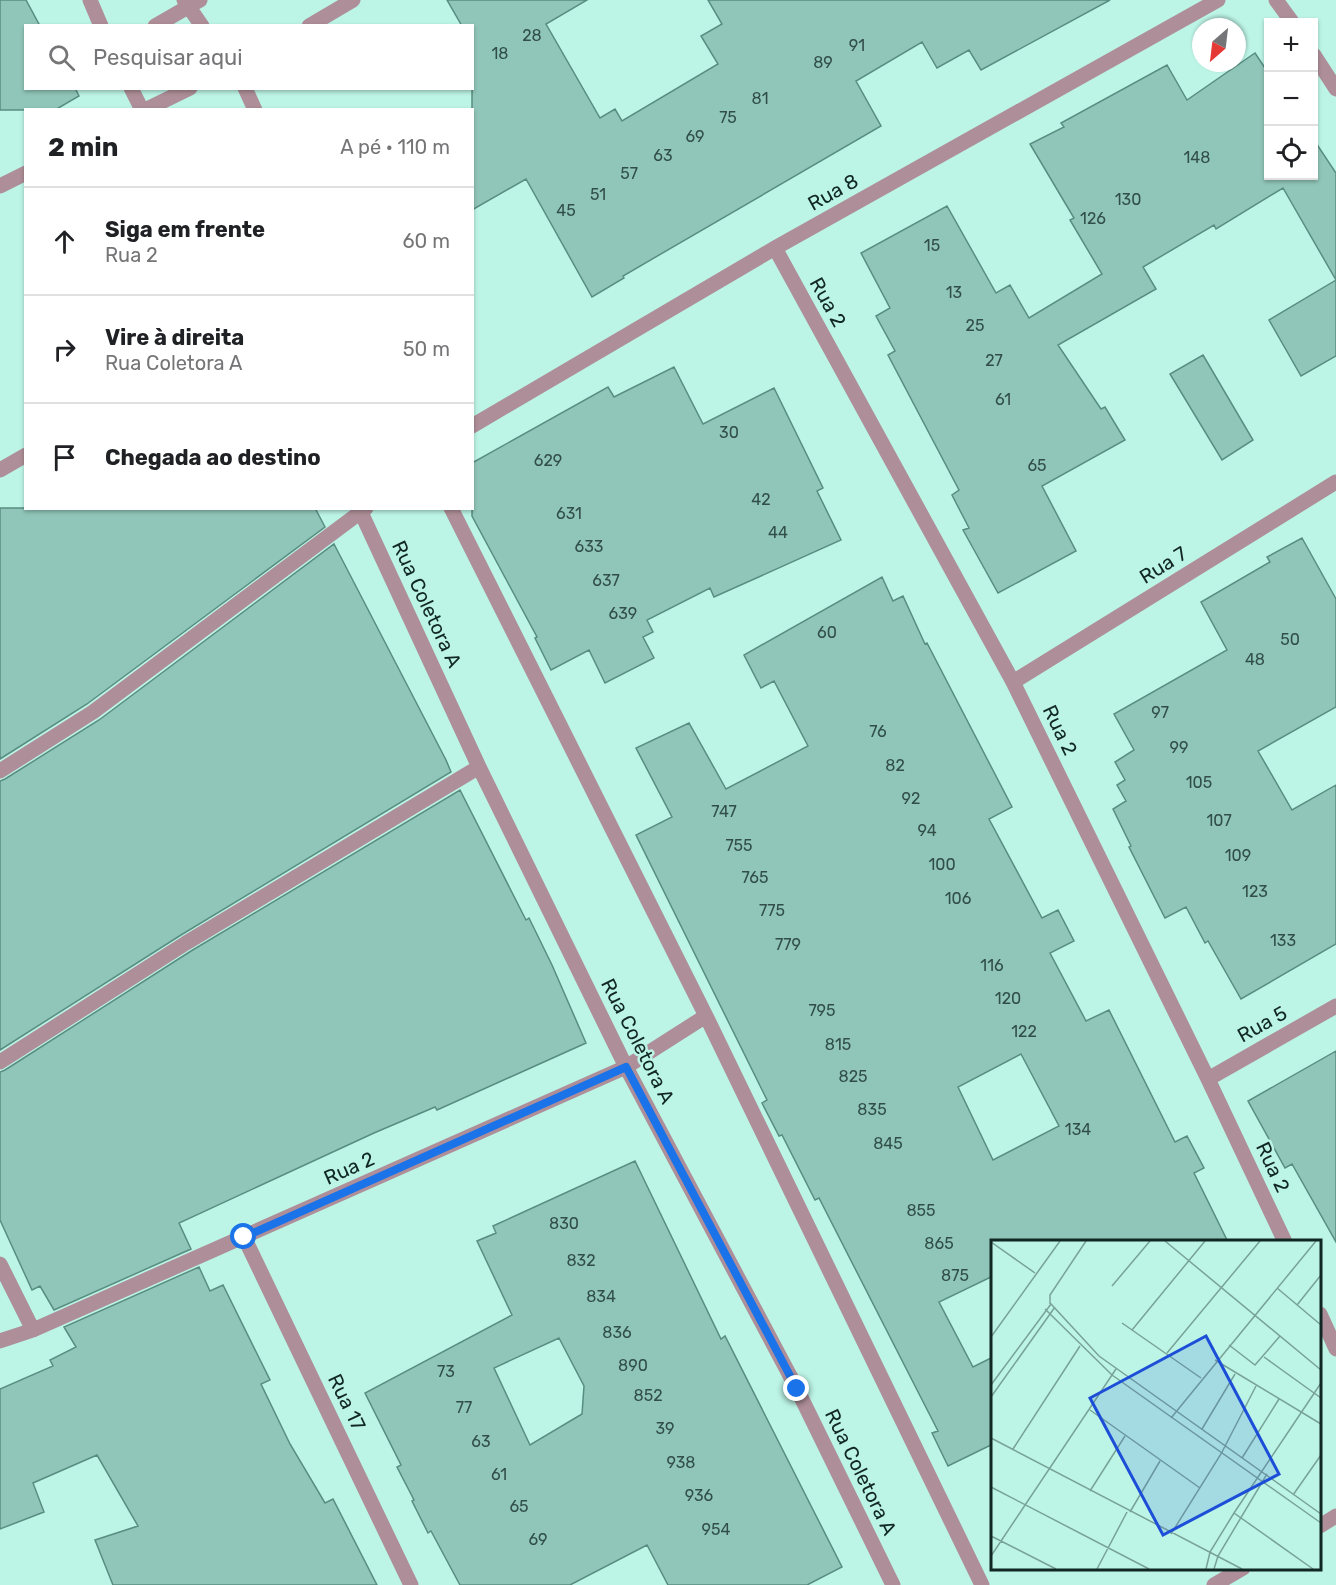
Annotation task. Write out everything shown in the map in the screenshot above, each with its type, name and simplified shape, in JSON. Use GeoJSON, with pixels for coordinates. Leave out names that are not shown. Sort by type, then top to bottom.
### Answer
{"type":"FeatureCollection","features":[{"type":"Feature","properties":{"kind":"street"},"geometry":{"type":"LineString","coordinates":[[90,0],[100,24]]}},
{"type":"Feature","properties":{"kind":"street"},"geometry":{"type":"LineString","coordinates":[[312,24],[353,0]]}},
{"type":"Feature","properties":{"kind":"street","name":"Rua 8"},"geometry":{"type":"LineString","coordinates":[[474,425],[775,249],[1218,0]]}},
{"type":"Feature","properties":{"kind":"street"},"geometry":{"type":"LineString","coordinates":[[1276,0],[1289,18]]}},
{"type":"Feature","properties":{"kind":"street"},"geometry":{"type":"LineString","coordinates":[[158,24],[190,2],[201,24]]}},
{"type":"Feature","properties":{"kind":"street"},"geometry":{"type":"LineString","coordinates":[[1318,61],[1336,89]]}},
{"type":"Feature","properties":{"kind":"street"},"geometry":{"type":"LineString","coordinates":[[132,90],[143,108]]}},
{"type":"Feature","properties":{"kind":"street"},"geometry":{"type":"LineString","coordinates":[[148,108],[186,90]]}},
{"type":"Feature","properties":{"kind":"street"},"geometry":{"type":"LineString","coordinates":[[246,90],[254,108]]}},
{"type":"Feature","properties":{"kind":"street"},"geometry":{"type":"LineString","coordinates":[[0,186],[24,174]]}},
{"type":"Feature","properties":{"kind":"street","name":"Rua 2"},"geometry":{"type":"LineString","coordinates":[[775,249],[1013,682],[1208,1079],[1284,1240]]}},
{"type":"Feature","properties":{"kind":"street"},"geometry":{"type":"LineString","coordinates":[[0,470],[24,456]]}},
{"type":"Feature","properties":{"kind":"street","name":"Rua 7"},"geometry":{"type":"LineString","coordinates":[[1013,682],[1336,482]]}},
{"type":"Feature","properties":{"kind":"street"},"geometry":{"type":"LineString","coordinates":[[0,771],[93,712],[362,510]]}},
{"type":"Feature","properties":{"kind":"street","name":"Rua Coletora A"},"geometry":{"type":"LineString","coordinates":[[362,510],[479,767],[626,1067],[797,1389],[894,1585]]}},
{"type":"Feature","properties":{"kind":"street"},"geometry":{"type":"LineString","coordinates":[[452,510],[706,1016],[982,1585]]}},
{"type":"Feature","properties":{"kind":"street"},"geometry":{"type":"LineString","coordinates":[[0,1062],[186,943],[479,767]]}},
{"type":"Feature","properties":{"kind":"street","name":"Rua 5"},"geometry":{"type":"LineString","coordinates":[[1208,1079],[1336,1006]]}},
{"type":"Feature","properties":{"kind":"street","name":"Rua 2"},"geometry":{"type":"LineString","coordinates":[[0,1341],[33,1330],[626,1067],[706,1016]]}},
{"type":"Feature","properties":{"kind":"street","name":"Rua 17"},"geometry":{"type":"LineString","coordinates":[[244,1237],[411,1585]]}},
{"type":"Feature","properties":{"kind":"street"},"geometry":{"type":"LineString","coordinates":[[0,1264],[33,1330]]}},
{"type":"Feature","properties":{"kind":"street"},"geometry":{"type":"LineString","coordinates":[[1321,1316],[1336,1349]]}},
{"type":"Feature","properties":{"kind":"street"},"geometry":{"type":"LineString","coordinates":[[1321,1525],[1336,1516]]}},
{"type":"Feature","properties":{"kind":"street"},"geometry":{"type":"LineString","coordinates":[[1214,1585],[1241,1570]]}},
{"type":"Feature","properties":{"kind":"building"},"geometry":{"type":"Polygon","coordinates":[[[0,0],[26,0],[39,24],[24,24],[24,90],[76,90],[79,96],[58,108],[0,110],[0,0]]]}},
{"type":"Feature","properties":{"kind":"building"},"geometry":{"type":"Polygon","coordinates":[[[447,0],[587,0],[546,24],[600,118],[615,109],[622,121],[718,64],[701,36],[722,24],[708,0],[1110,0],[981,70],[969,50],[937,68],[922,42],[856,81],[881,126],[623,276],[624,278],[592,297],[526,179],[474,209],[472,90],[474,90],[474,24],[461,24],[447,0]]]}},
{"type":"Feature","properties":{"kind":"building"},"geometry":{"type":"Polygon","coordinates":[[[1255,53],[1264,66],[1264,180],[1318,180],[1318,146],[1336,173],[1336,280],[1283,188],[1216,229],[1214,225],[1143,267],[1156,289],[1058,345],[1101,409],[1105,407],[1125,440],[1042,486],[1076,551],[998,593],[963,530],[969,528],[952,495],[959,490],[888,355],[895,351],[876,316],[890,308],[861,253],[947,206],[996,293],[1010,285],[1029,318],[1102,274],[1070,220],[1074,218],[1030,144],[1064,127],[1061,123],[1167,65],[1187,100],[1228,72],[1246,72],[1246,59],[1255,53]]]}},
{"type":"Feature","properties":{"kind":"building"},"geometry":{"type":"Polygon","coordinates":[[[1336,280],[1336,356],[1301,376],[1269,320],[1336,280]]]}},
{"type":"Feature","properties":{"kind":"building"},"geometry":{"type":"Polygon","coordinates":[[[1203,355],[1253,440],[1222,460],[1170,374],[1203,355]]]}},
{"type":"Feature","properties":{"kind":"building"},"geometry":{"type":"Polygon","coordinates":[[[674,367],[703,424],[774,388],[823,488],[817,491],[841,540],[714,597],[710,588],[647,620],[653,632],[643,637],[654,658],[605,683],[589,650],[551,670],[535,638],[537,637],[472,516],[472,510],[474,510],[474,462],[608,387],[614,397],[674,367]]]}},
{"type":"Feature","properties":{"kind":"building"},"geometry":{"type":"Polygon","coordinates":[[[0,508],[24,508],[24,510],[316,510],[325,527],[87,704],[0,759],[0,508]]]}},
{"type":"Feature","properties":{"kind":"building"},"geometry":{"type":"Polygon","coordinates":[[[1302,538],[1336,599],[1336,707],[1258,751],[1292,810],[1336,785],[1336,944],[1241,999],[1208,941],[1205,943],[1186,907],[1165,918],[1129,847],[1131,846],[1113,809],[1126,801],[1117,785],[1125,780],[1115,762],[1134,750],[1114,714],[1227,650],[1201,602],[1270,562],[1267,557],[1302,538]]]}},
{"type":"Feature","properties":{"kind":"building"},"geometry":{"type":"Polygon","coordinates":[[[334,544],[451,772],[181,935],[0,1050],[0,781],[99,720],[334,544]]]}},
{"type":"Feature","properties":{"kind":"building"},"geometry":{"type":"Polygon","coordinates":[[[882,577],[893,601],[903,596],[925,644],[927,643],[1012,807],[989,819],[1042,918],[1058,910],[1074,941],[1050,953],[1086,1021],[1109,1010],[1175,1142],[1187,1136],[1204,1168],[1194,1173],[1227,1240],[991,1240],[991,1277],[939,1302],[973,1367],[991,1358],[991,1445],[948,1466],[932,1433],[938,1431],[819,1198],[815,1200],[782,1135],[779,1136],[762,1103],[767,1100],[636,835],[672,817],[636,748],[689,723],[726,789],[808,746],[774,681],[761,688],[744,655],[882,577]],[[1021,1054],[958,1087],[993,1160],[1059,1126],[1021,1054]]]}},
{"type":"Feature","properties":{"kind":"building"},"geometry":{"type":"Polygon","coordinates":[[[460,790],[526,920],[529,918],[586,1043],[437,1110],[435,1107],[374,1133],[179,1223],[191,1249],[54,1310],[40,1286],[32,1290],[0,1220],[0,1072],[191,951],[460,790]]]}},
{"type":"Feature","properties":{"kind":"building"},"geometry":{"type":"Polygon","coordinates":[[[1336,1051],[1336,1242],[1292,1164],[1285,1168],[1248,1101],[1336,1051]]]}},
{"type":"Feature","properties":{"kind":"building"},"geometry":{"type":"Polygon","coordinates":[[[635,1161],[721,1339],[725,1336],[842,1567],[807,1585],[668,1585],[647,1545],[570,1585],[460,1585],[431,1531],[428,1533],[412,1501],[414,1500],[397,1467],[401,1465],[365,1393],[512,1315],[477,1241],[496,1233],[493,1226],[635,1161]],[[559,1338],[494,1368],[530,1445],[582,1414],[584,1386],[559,1338]]]}},
{"type":"Feature","properties":{"kind":"building"},"geometry":{"type":"Polygon","coordinates":[[[199,1267],[210,1291],[223,1285],[270,1380],[261,1384],[290,1444],[325,1503],[333,1499],[377,1585],[113,1585],[95,1540],[138,1526],[97,1455],[33,1483],[44,1512],[0,1529],[0,1389],[53,1366],[50,1360],[76,1347],[64,1327],[199,1267]]]}},
{"type":"Feature","properties":{"kind":"route"},"geometry":{"type":"LineString","coordinates":[[244,1237],[626,1067],[797,1389]]}}]}
